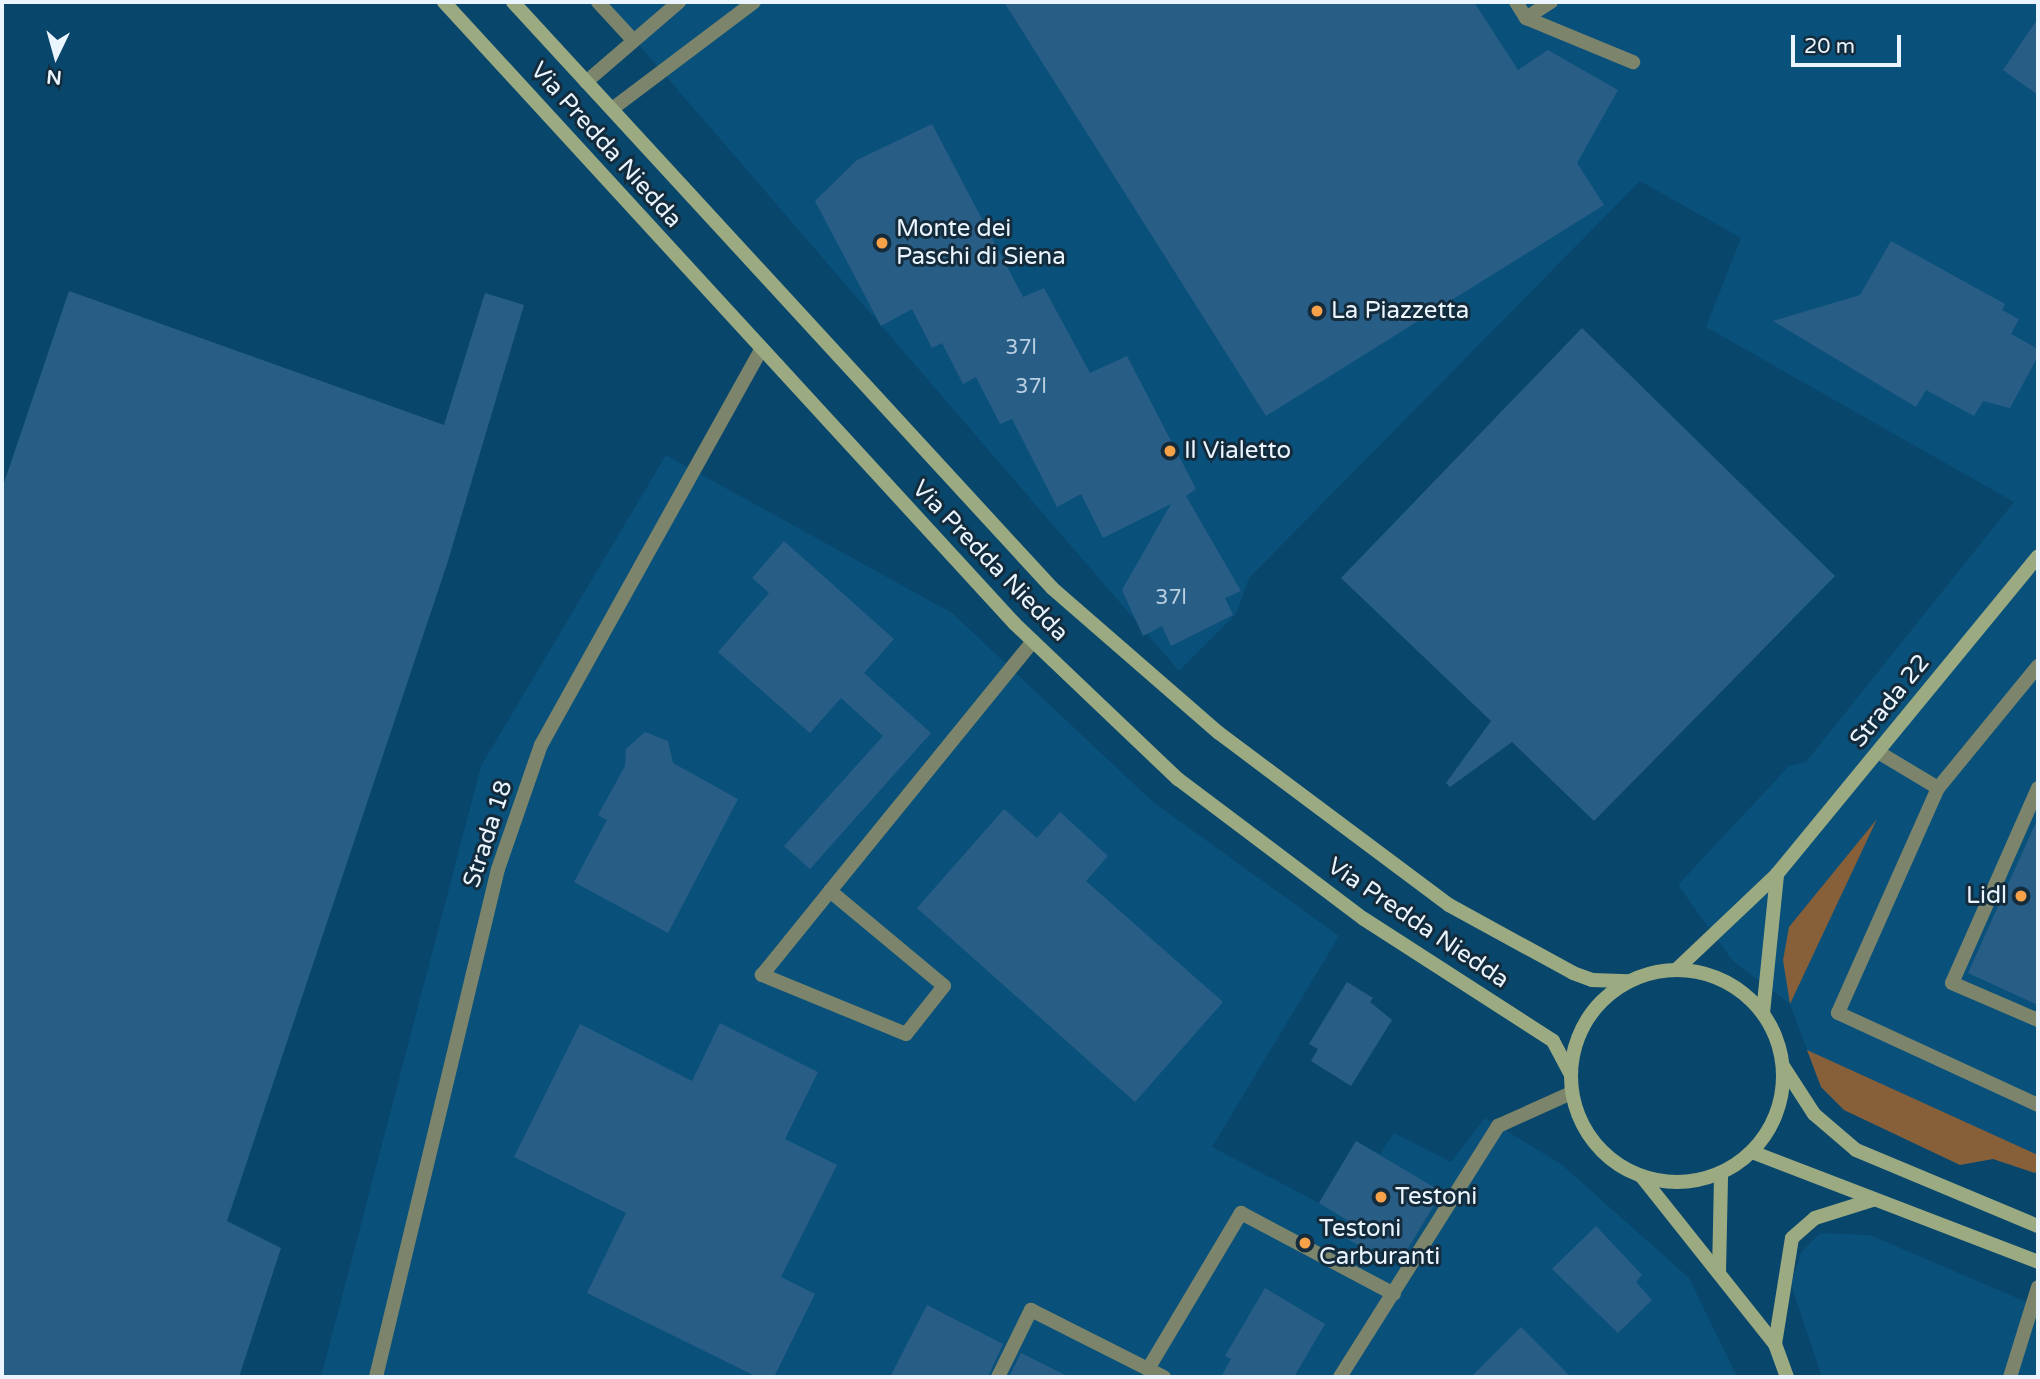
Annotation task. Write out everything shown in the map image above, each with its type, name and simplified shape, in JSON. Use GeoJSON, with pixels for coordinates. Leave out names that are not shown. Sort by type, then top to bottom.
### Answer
{"type":"FeatureCollection","features":[{"type":"Feature","properties":{"kind":"main road","name":"Via Predda Niedda"},"geometry":{"type":"LineString","coordinates":[[444,2],[761,350],[1033,641],[1178,779],[1364,919],[1553,1041],[1570,1073]]}},
{"type":"Feature","properties":{"kind":"main road","name":"Via Predda Niedda"},"geometry":{"type":"LineString","coordinates":[[513,2],[1052,588],[1219,733],[1449,905],[1573,973],[1592,980],[1629,981]]}},
{"type":"Feature","properties":{"kind":"main road","name":"Strada 22"},"geometry":{"type":"LineString","coordinates":[[1676,970],[1777,874],[2038,556]]}},
{"type":"Feature","properties":{"kind":"main road"},"geometry":{"type":"LineString","coordinates":[[1777,874],[1763,1013],[1783,1065],[1814,1114],[1856,1150],[2038,1226]]}},
{"type":"Feature","properties":{"kind":"main road"},"geometry":{"type":"LineString","coordinates":[[1763,1013],[1724,981],[1676,970],[1629,981],[1593,1010],[1573,1050],[1571,1093],[1595,1145],[1642,1177],[1775,1344],[1787,1377]]}},
{"type":"Feature","properties":{"kind":"main road"},"geometry":{"type":"LineString","coordinates":[[1642,1177],[1682,1182],[1721,1174],[1752,1152],[1771,1127],[1782,1097],[1783,1065]]}},
{"type":"Feature","properties":{"kind":"main road"},"geometry":{"type":"LineString","coordinates":[[1752,1152],[2038,1262]]}},
{"type":"Feature","properties":{"kind":"main road"},"geometry":{"type":"LineString","coordinates":[[1719,1273],[1721,1174]]}},
{"type":"Feature","properties":{"kind":"main road"},"geometry":{"type":"LineString","coordinates":[[1775,1344],[1791,1238],[1815,1218],[1872,1200]]}},
{"type":"Feature","properties":{"kind":"street"},"geometry":{"type":"LineString","coordinates":[[598,2],[632,39]]}},
{"type":"Feature","properties":{"kind":"street","name":"Via Predda Niedda"},"geometry":{"type":"LineString","coordinates":[[586,82],[632,39],[680,2]]}},
{"type":"Feature","properties":{"kind":"street"},"geometry":{"type":"LineString","coordinates":[[612,108],[754,2]]}},
{"type":"Feature","properties":{"kind":"street"},"geometry":{"type":"LineString","coordinates":[[1516,2],[1525,18],[1633,62]]}},
{"type":"Feature","properties":{"kind":"street"},"geometry":{"type":"LineString","coordinates":[[1525,18],[1551,2]]}},
{"type":"Feature","properties":{"kind":"street","name":"Strada 18"},"geometry":{"type":"LineString","coordinates":[[376,1377],[498,869],[541,746],[761,350]]}},
{"type":"Feature","properties":{"kind":"street"},"geometry":{"type":"LineString","coordinates":[[830,891],[944,986],[906,1034],[762,975],[830,891],[1033,641]]}},
{"type":"Feature","properties":{"kind":"street"},"geometry":{"type":"LineString","coordinates":[[2038,666],[1938,788],[1838,1013],[2038,1105]]}},
{"type":"Feature","properties":{"kind":"street"},"geometry":{"type":"LineString","coordinates":[[1878,751],[1938,788]]}},
{"type":"Feature","properties":{"kind":"street"},"geometry":{"type":"LineString","coordinates":[[2038,788],[1952,984],[2038,1020]]}},
{"type":"Feature","properties":{"kind":"street"},"geometry":{"type":"LineString","coordinates":[[1340,1377],[1498,1126],[1571,1093]]}},
{"type":"Feature","properties":{"kind":"street"},"geometry":{"type":"LineString","coordinates":[[1148,1369],[1241,1213],[1394,1294]]}},
{"type":"Feature","properties":{"kind":"street"},"geometry":{"type":"LineString","coordinates":[[2010,1377],[2038,1287]]}},
{"type":"Feature","properties":{"kind":"street"},"geometry":{"type":"LineString","coordinates":[[998,1377],[1031,1310],[1164,1377]]}},
{"type":"Feature","properties":{"kind":"shaded area"},"geometry":{"type":"Polygon","coordinates":[[[602,2],[2038,2],[2038,1174],[1993,1159],[1960,1165],[1844,1110],[1821,1087],[1790,1004],[1732,960],[1678,885],[1789,766],[1806,762],[2014,502],[1706,327],[1741,238],[1640,181],[1249,578],[1236,614],[1179,671],[602,2]]]}},
{"type":"Feature","properties":{"kind":"shaded area"},"geometry":{"type":"Polygon","coordinates":[[[666,455],[952,613],[1153,802],[1339,936],[1212,1147],[1319,1203],[1356,1141],[1380,1154],[1394,1133],[1451,1162],[1485,1118],[1561,1164],[1689,1278],[1737,1377],[321,1377],[481,766],[666,455]]]}},
{"type":"Feature","properties":{"kind":"shaded area"},"geometry":{"type":"Polygon","coordinates":[[[1877,819],[1790,1004],[1783,960],[1789,927],[1877,819]]]}},
{"type":"Feature","properties":{"kind":"shaded area"},"geometry":{"type":"Polygon","coordinates":[[[1807,1050],[2038,1155],[2035,1173],[1993,1159],[1960,1165],[1844,1110],[1821,1087],[1807,1050]]]}},
{"type":"Feature","properties":{"kind":"shaded area"},"geometry":{"type":"Polygon","coordinates":[[[1820,1233],[1870,1235],[2038,1307],[2038,1377],[1822,1377],[1791,1285],[1801,1252],[1820,1233]]]}},
{"type":"Feature","properties":{"kind":"building","name":"La Piazzetta"},"geometry":{"type":"Polygon","coordinates":[[[1004,2],[1474,2],[1518,70],[1548,50],[1618,90],[1577,163],[1604,205],[1266,416],[1004,2]]]}},
{"type":"Feature","properties":{"kind":"building"},"geometry":{"type":"Polygon","coordinates":[[[2038,18],[2038,95],[2003,70],[2038,18]]]}},
{"type":"Feature","properties":{"kind":"building"},"geometry":{"type":"Polygon","coordinates":[[[932,124],[1023,297],[1044,288],[1090,373],[1127,356],[1196,489],[1186,496],[1241,591],[1225,598],[1233,615],[1171,646],[1162,626],[1143,636],[1122,590],[1171,504],[1103,538],[1081,494],[1057,507],[1012,419],[1000,424],[976,377],[963,384],[942,343],[932,348],[912,309],[881,326],[815,201],[857,160],[932,124]]]}},
{"type":"Feature","properties":{"kind":"building"},"geometry":{"type":"Polygon","coordinates":[[[1891,241],[2005,304],[2002,310],[2019,319],[2011,334],[2038,349],[2038,356],[2010,408],[1983,401],[1974,416],[1926,390],[1916,407],[1773,321],[1860,295],[1891,241]]]}},
{"type":"Feature","properties":{"kind":"building"},"geometry":{"type":"Polygon","coordinates":[[[69,291],[444,425],[485,293],[524,305],[447,564],[227,1221],[281,1248],[239,1377],[2,1377],[2,489],[69,291]]]}},
{"type":"Feature","properties":{"kind":"building"},"geometry":{"type":"Polygon","coordinates":[[[1582,328],[1835,576],[1594,821],[1512,742],[1450,787],[1446,783],[1491,721],[1341,578],[1582,328]]]}},
{"type":"Feature","properties":{"kind":"building"},"geometry":{"type":"Polygon","coordinates":[[[784,541],[894,639],[864,673],[931,733],[810,869],[784,846],[883,736],[841,698],[810,733],[718,652],[769,593],[752,578],[784,541]]]}},
{"type":"Feature","properties":{"kind":"building"},"geometry":{"type":"Polygon","coordinates":[[[645,732],[668,741],[673,763],[738,799],[668,933],[574,882],[607,820],[598,815],[625,766],[626,749],[645,732]]]}},
{"type":"Feature","properties":{"kind":"building"},"geometry":{"type":"Polygon","coordinates":[[[1004,809],[1037,838],[1060,812],[1108,856],[1086,881],[1223,1002],[1135,1102],[917,908],[1004,809]]]}},
{"type":"Feature","properties":{"kind":"building","name":"Lidl"},"geometry":{"type":"Polygon","coordinates":[[[2038,818],[2038,1005],[1968,973],[2038,818]]]}},
{"type":"Feature","properties":{"kind":"building"},"geometry":{"type":"Polygon","coordinates":[[[1347,982],[1373,998],[1370,1002],[1392,1020],[1351,1086],[1311,1061],[1318,1049],[1309,1044],[1347,982]]]}},
{"type":"Feature","properties":{"kind":"building"},"geometry":{"type":"Polygon","coordinates":[[[720,1023],[818,1072],[785,1139],[837,1165],[781,1277],[815,1294],[774,1377],[757,1377],[587,1293],[626,1213],[514,1157],[580,1024],[692,1081],[720,1023]]]}},
{"type":"Feature","properties":{"kind":"building","name":"Testoni"},"geometry":{"type":"Polygon","coordinates":[[[1356,1141],[1442,1192],[1404,1255],[1390,1247],[1385,1254],[1373,1247],[1370,1252],[1339,1234],[1347,1220],[1319,1203],[1356,1141]]]}},
{"type":"Feature","properties":{"kind":"building"},"geometry":{"type":"Polygon","coordinates":[[[1596,1226],[1642,1275],[1636,1282],[1652,1300],[1618,1333],[1552,1269],[1596,1226]]]}},
{"type":"Feature","properties":{"kind":"building"},"geometry":{"type":"Polygon","coordinates":[[[1265,1288],[1325,1324],[1294,1377],[1221,1377],[1231,1359],[1225,1356],[1265,1288]]]}},
{"type":"Feature","properties":{"kind":"building"},"geometry":{"type":"Polygon","coordinates":[[[927,1305],[1003,1344],[988,1377],[890,1377],[927,1305]]]}},
{"type":"Feature","properties":{"kind":"building"},"geometry":{"type":"Polygon","coordinates":[[[1521,1327],[1571,1377],[1471,1377],[1521,1327]]]}},
{"type":"Feature","properties":{"kind":"building"},"geometry":{"type":"Polygon","coordinates":[[[1021,1353],[1069,1377],[1009,1377],[1021,1353]]]}},
{"type":"Feature","properties":{"kind":"place","name":"Monte dei Paschi di Siena"},"geometry":{"type":"Point","coordinates":[882,243]}},
{"type":"Feature","properties":{"kind":"place","name":"La Piazzetta"},"geometry":{"type":"Point","coordinates":[1317,311]}},
{"type":"Feature","properties":{"kind":"place","name":"Il Vialetto"},"geometry":{"type":"Point","coordinates":[1170,451]}},
{"type":"Feature","properties":{"kind":"place","name":"Lidl"},"geometry":{"type":"Point","coordinates":[2021,896]}},
{"type":"Feature","properties":{"kind":"place","name":"Testoni"},"geometry":{"type":"Point","coordinates":[1381,1197]}},
{"type":"Feature","properties":{"kind":"place","name":"Testoni Carburanti"},"geometry":{"type":"Point","coordinates":[1305,1243]}}]}
